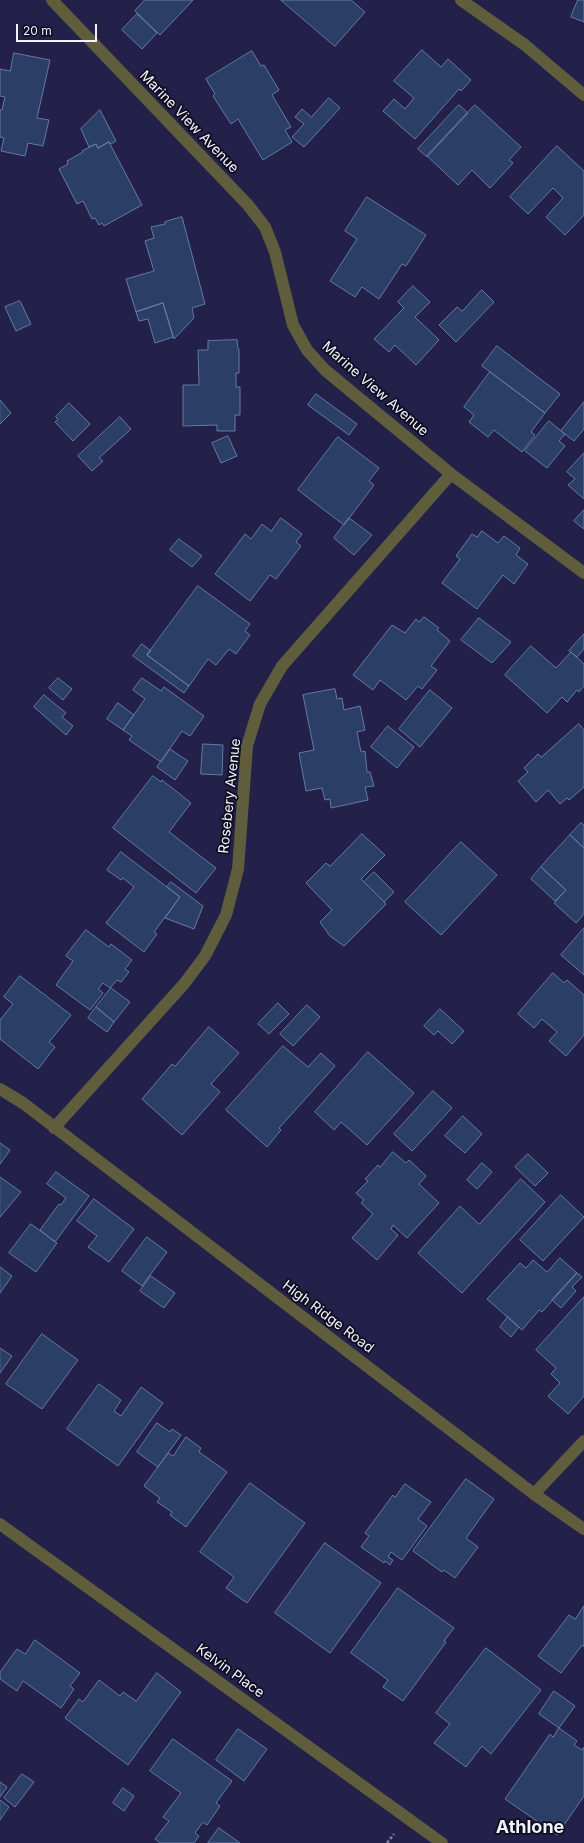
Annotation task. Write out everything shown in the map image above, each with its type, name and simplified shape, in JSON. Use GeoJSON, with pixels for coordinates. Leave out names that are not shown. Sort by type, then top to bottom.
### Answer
{"type":"FeatureCollection","features":[{"type":"Feature","properties":{"kind":"street","name":"Marine View Avenue"},"geometry":{"type":"LineString","coordinates":[[52,0],[248,205],[265,227],[274,252],[293,326],[307,350],[326,370],[451,474],[584,574]]}},
{"type":"Feature","properties":{"kind":"street"},"geometry":{"type":"LineString","coordinates":[[461,0],[525,46],[584,95]]}},
{"type":"Feature","properties":{"kind":"street","name":"Rosebery Avenue"},"geometry":{"type":"LineString","coordinates":[[54,1128],[184,984],[205,956],[226,915],[238,869],[247,746],[260,704],[282,666],[451,474]]}},
{"type":"Feature","properties":{"kind":"street","name":"High Ridge Road"},"geometry":{"type":"LineString","coordinates":[[0,1089],[23,1103],[534,1494],[584,1529]]}},
{"type":"Feature","properties":{"kind":"street"},"geometry":{"type":"LineString","coordinates":[[534,1494],[584,1441]]}},
{"type":"Feature","properties":{"kind":"street","name":"Kelvin Place"},"geometry":{"type":"LineString","coordinates":[[0,1524],[442,1843]]}},
{"type":"Feature","properties":{"kind":"building"},"geometry":{"type":"Polygon","coordinates":[[[145,0],[193,0],[160,35],[135,11],[145,0]]]}},
{"type":"Feature","properties":{"kind":"building"},"geometry":{"type":"Polygon","coordinates":[[[281,0],[351,0],[365,12],[335,46],[281,0]]]}},
{"type":"Feature","properties":{"kind":"building"},"geometry":{"type":"Polygon","coordinates":[[[578,0],[584,0],[584,22],[571,17],[578,0]]]}},
{"type":"Feature","properties":{"kind":"building"},"geometry":{"type":"Polygon","coordinates":[[[137,14],[157,33],[142,49],[122,30],[137,14]]]}},
{"type":"Feature","properties":{"kind":"building"},"geometry":{"type":"Polygon","coordinates":[[[422,50],[441,67],[448,59],[471,80],[461,91],[459,89],[415,139],[383,111],[394,99],[405,109],[414,98],[394,81],[422,50]]]}},
{"type":"Feature","properties":{"kind":"building"},"geometry":{"type":"Polygon","coordinates":[[[252,51],[261,66],[264,65],[279,90],[272,95],[291,127],[285,130],[292,142],[263,160],[238,119],[231,124],[213,96],[215,94],[206,79],[252,51]]]}},
{"type":"Feature","properties":{"kind":"building"},"geometry":{"type":"Polygon","coordinates":[[[14,53],[50,60],[37,118],[49,120],[43,146],[28,143],[25,156],[1,151],[4,138],[0,137],[0,110],[2,110],[5,97],[0,96],[0,69],[10,71],[14,53]]]}},
{"type":"Feature","properties":{"kind":"building"},"geometry":{"type":"Polygon","coordinates":[[[329,98],[340,108],[304,147],[292,137],[304,124],[295,117],[302,109],[311,117],[329,98]]]}},
{"type":"Feature","properties":{"kind":"building"},"geometry":{"type":"Polygon","coordinates":[[[459,105],[468,113],[427,157],[418,149],[459,105]]]}},
{"type":"Feature","properties":{"kind":"building"},"geometry":{"type":"Polygon","coordinates":[[[475,105],[521,147],[509,160],[513,163],[490,188],[472,170],[458,185],[427,156],[475,105]]]}},
{"type":"Feature","properties":{"kind":"building"},"geometry":{"type":"Polygon","coordinates":[[[100,110],[116,141],[111,144],[109,142],[98,148],[96,144],[89,147],[81,129],[100,110]]]}},
{"type":"Feature","properties":{"kind":"building"},"geometry":{"type":"Polygon","coordinates":[[[109,142],[142,205],[104,226],[102,223],[99,225],[95,218],[92,219],[83,201],[77,204],[59,169],[68,164],[67,161],[83,152],[82,151],[96,144],[98,148],[109,142]]]}},
{"type":"Feature","properties":{"kind":"building"},"geometry":{"type":"Polygon","coordinates":[[[557,146],[584,171],[584,215],[565,235],[546,217],[563,198],[553,188],[528,214],[510,197],[557,146]]]}},
{"type":"Feature","properties":{"kind":"building"},"geometry":{"type":"Polygon","coordinates":[[[367,197],[426,235],[406,266],[402,264],[379,299],[362,287],[355,297],[330,281],[357,239],[345,231],[367,197]]]}},
{"type":"Feature","properties":{"kind":"building"},"geometry":{"type":"Polygon","coordinates":[[[182,217],[205,304],[192,308],[194,318],[174,339],[163,303],[136,312],[126,279],[154,271],[145,241],[154,238],[151,227],[165,224],[165,222],[182,217]]]}},
{"type":"Feature","properties":{"kind":"building"},"geometry":{"type":"Polygon","coordinates":[[[413,286],[430,302],[415,317],[439,340],[416,365],[395,345],[389,352],[374,339],[404,308],[398,302],[413,286]]]}},
{"type":"Feature","properties":{"kind":"building"},"geometry":{"type":"Polygon","coordinates":[[[482,290],[494,302],[456,342],[439,325],[457,307],[462,311],[482,290]]]}},
{"type":"Feature","properties":{"kind":"building"},"geometry":{"type":"Polygon","coordinates":[[[20,301],[31,324],[16,331],[5,307],[20,301]]]}},
{"type":"Feature","properties":{"kind":"building"},"geometry":{"type":"Polygon","coordinates":[[[163,303],[173,337],[155,343],[148,319],[139,321],[136,312],[163,303]]]}},
{"type":"Feature","properties":{"kind":"building"},"geometry":{"type":"Polygon","coordinates":[[[237,340],[239,349],[239,373],[236,373],[236,387],[240,387],[240,415],[235,415],[235,431],[217,431],[217,425],[183,426],[183,385],[199,385],[198,350],[208,350],[208,341],[237,340]]]}},
{"type":"Feature","properties":{"kind":"building"},"geometry":{"type":"Polygon","coordinates":[[[497,346],[560,394],[545,413],[482,366],[497,346]]]}},
{"type":"Feature","properties":{"kind":"building"},"geometry":{"type":"Polygon","coordinates":[[[490,372],[545,413],[531,432],[535,435],[522,452],[494,430],[488,437],[469,422],[474,415],[464,407],[490,372]]]}},
{"type":"Feature","properties":{"kind":"building"},"geometry":{"type":"Polygon","coordinates":[[[316,394],[357,424],[349,435],[308,405],[316,394]]]}},
{"type":"Feature","properties":{"kind":"building"},"geometry":{"type":"Polygon","coordinates":[[[0,400],[11,413],[0,424],[0,400]]]}},
{"type":"Feature","properties":{"kind":"building"},"geometry":{"type":"Polygon","coordinates":[[[584,402],[584,429],[574,441],[561,431],[584,402]]]}},
{"type":"Feature","properties":{"kind":"building"},"geometry":{"type":"Polygon","coordinates":[[[69,403],[90,424],[73,441],[55,422],[58,419],[56,417],[69,403]]]}},
{"type":"Feature","properties":{"kind":"building"},"geometry":{"type":"Polygon","coordinates":[[[120,417],[131,429],[99,458],[103,461],[92,471],[78,456],[120,417]]]}},
{"type":"Feature","properties":{"kind":"building"},"geometry":{"type":"Polygon","coordinates":[[[549,421],[565,434],[559,441],[565,446],[547,468],[525,451],[549,421]]]}},
{"type":"Feature","properties":{"kind":"building"},"geometry":{"type":"Polygon","coordinates":[[[228,436],[237,456],[221,463],[212,443],[228,436]]]}},
{"type":"Feature","properties":{"kind":"building"},"geometry":{"type":"Polygon","coordinates":[[[338,437],[379,468],[369,481],[374,485],[344,525],[298,490],[338,437]]]}},
{"type":"Feature","properties":{"kind":"building"},"geometry":{"type":"Polygon","coordinates":[[[584,453],[584,499],[568,485],[575,479],[567,472],[584,453]]]}},
{"type":"Feature","properties":{"kind":"building"},"geometry":{"type":"Polygon","coordinates":[[[584,510],[584,529],[574,521],[584,510]]]}},
{"type":"Feature","properties":{"kind":"building"},"geometry":{"type":"Polygon","coordinates":[[[281,518],[302,534],[296,542],[301,546],[276,579],[270,575],[250,601],[215,574],[245,534],[251,539],[262,524],[271,531],[281,518]]]}},
{"type":"Feature","properties":{"kind":"building"},"geometry":{"type":"Polygon","coordinates":[[[349,518],[372,535],[354,555],[334,538],[349,518]]]}},
{"type":"Feature","properties":{"kind":"building"},"geometry":{"type":"Polygon","coordinates":[[[482,531],[498,543],[504,536],[520,548],[516,555],[528,564],[514,584],[503,575],[477,609],[442,583],[460,559],[456,556],[472,534],[477,537],[482,531]]]}},
{"type":"Feature","properties":{"kind":"building"},"geometry":{"type":"Polygon","coordinates":[[[179,539],[202,556],[192,567],[170,550],[179,539]]]}},
{"type":"Feature","properties":{"kind":"building"},"geometry":{"type":"Polygon","coordinates":[[[198,586],[250,624],[245,631],[250,635],[236,654],[229,649],[216,665],[208,659],[189,686],[147,655],[198,586]]]}},
{"type":"Feature","properties":{"kind":"building"},"geometry":{"type":"Polygon","coordinates":[[[424,617],[439,628],[437,630],[450,641],[431,666],[437,670],[422,689],[418,686],[406,700],[380,680],[373,690],[353,675],[392,625],[405,633],[416,619],[419,622],[424,617]]]}},
{"type":"Feature","properties":{"kind":"building"},"geometry":{"type":"Polygon","coordinates":[[[479,618],[511,642],[492,663],[461,640],[479,618]]]}},
{"type":"Feature","properties":{"kind":"building"},"geometry":{"type":"Polygon","coordinates":[[[584,634],[584,649],[577,657],[569,651],[584,634]]]}},
{"type":"Feature","properties":{"kind":"building"},"geometry":{"type":"Polygon","coordinates":[[[142,644],[151,651],[147,655],[189,686],[184,693],[133,656],[142,644]]]}},
{"type":"Feature","properties":{"kind":"building"},"geometry":{"type":"Polygon","coordinates":[[[531,646],[556,668],[571,652],[584,664],[584,686],[579,692],[577,690],[567,702],[562,697],[547,713],[505,675],[531,646]]]}},
{"type":"Feature","properties":{"kind":"building"},"geometry":{"type":"Polygon","coordinates":[[[58,678],[72,689],[63,700],[49,688],[58,678]]]}},
{"type":"Feature","properties":{"kind":"building"},"geometry":{"type":"Polygon","coordinates":[[[142,678],[161,691],[164,687],[204,716],[190,736],[182,731],[161,762],[129,740],[132,736],[123,730],[145,699],[133,690],[142,678]]]}},
{"type":"Feature","properties":{"kind":"building"},"geometry":{"type":"Polygon","coordinates":[[[335,689],[337,699],[342,698],[344,710],[360,706],[365,730],[357,732],[361,752],[365,751],[367,772],[370,772],[374,786],[365,787],[368,800],[331,808],[330,799],[325,800],[322,788],[306,791],[299,753],[314,750],[303,695],[335,689]]]}},
{"type":"Feature","properties":{"kind":"building"},"geometry":{"type":"Polygon","coordinates":[[[430,690],[452,708],[420,747],[399,729],[430,690]]]}},
{"type":"Feature","properties":{"kind":"building"},"geometry":{"type":"Polygon","coordinates":[[[44,695],[66,713],[62,717],[73,726],[66,735],[34,707],[44,695]]]}},
{"type":"Feature","properties":{"kind":"building"},"geometry":{"type":"Polygon","coordinates":[[[118,703],[134,715],[123,730],[107,719],[118,703]]]}},
{"type":"Feature","properties":{"kind":"building"},"geometry":{"type":"Polygon","coordinates":[[[579,724],[584,730],[584,787],[569,800],[567,798],[560,804],[548,790],[536,802],[518,781],[528,772],[524,768],[538,754],[541,757],[579,724]]]}},
{"type":"Feature","properties":{"kind":"building"},"geometry":{"type":"Polygon","coordinates":[[[388,726],[414,747],[397,768],[371,747],[388,726]]]}},
{"type":"Feature","properties":{"kind":"building"},"geometry":{"type":"Polygon","coordinates":[[[203,744],[223,745],[222,775],[201,774],[203,744]]]}},
{"type":"Feature","properties":{"kind":"building"},"geometry":{"type":"Polygon","coordinates":[[[170,749],[188,761],[175,780],[157,767],[170,749]]]}},
{"type":"Feature","properties":{"kind":"building"},"geometry":{"type":"Polygon","coordinates":[[[153,776],[161,782],[162,780],[191,803],[169,832],[216,868],[196,893],[113,828],[153,776]]]}},
{"type":"Feature","properties":{"kind":"building"},"geometry":{"type":"Polygon","coordinates":[[[581,823],[584,825],[584,848],[570,835],[581,823]]]}},
{"type":"Feature","properties":{"kind":"building"},"geometry":{"type":"Polygon","coordinates":[[[362,834],[385,855],[361,879],[386,904],[344,946],[330,936],[320,922],[332,910],[306,883],[326,863],[330,866],[362,834]]]}},
{"type":"Feature","properties":{"kind":"building"},"geometry":{"type":"Polygon","coordinates":[[[570,835],[584,848],[584,914],[576,923],[554,903],[566,890],[541,867],[570,835]]]}},
{"type":"Feature","properties":{"kind":"building"},"geometry":{"type":"Polygon","coordinates":[[[461,842],[497,875],[441,935],[405,902],[461,842]]]}},
{"type":"Feature","properties":{"kind":"building"},"geometry":{"type":"Polygon","coordinates":[[[121,852],[180,897],[154,932],[157,934],[144,952],[106,923],[134,887],[123,878],[121,880],[107,870],[121,852]]]}},
{"type":"Feature","properties":{"kind":"building"},"geometry":{"type":"Polygon","coordinates":[[[541,867],[566,890],[555,901],[531,879],[541,867]]]}},
{"type":"Feature","properties":{"kind":"building"},"geometry":{"type":"Polygon","coordinates":[[[374,872],[394,892],[384,902],[364,882],[374,872]]]}},
{"type":"Feature","properties":{"kind":"building"},"geometry":{"type":"Polygon","coordinates":[[[171,882],[203,906],[194,929],[165,918],[180,897],[167,887],[171,882]]]}},
{"type":"Feature","properties":{"kind":"building"},"geometry":{"type":"Polygon","coordinates":[[[584,928],[584,975],[561,955],[584,928]]]}},
{"type":"Feature","properties":{"kind":"building"},"geometry":{"type":"Polygon","coordinates":[[[86,930],[109,947],[111,944],[132,960],[125,969],[129,972],[121,982],[117,980],[110,988],[103,983],[98,989],[103,993],[90,1010],[56,985],[73,961],[66,956],[86,930]]]}},
{"type":"Feature","properties":{"kind":"building"},"geometry":{"type":"Polygon","coordinates":[[[553,973],[564,983],[567,980],[584,995],[584,1035],[566,1056],[549,1041],[557,1032],[542,1019],[534,1028],[518,1014],[553,973]]]}},
{"type":"Feature","properties":{"kind":"building"},"geometry":{"type":"Polygon","coordinates":[[[20,976],[71,1015],[49,1042],[55,1047],[38,1069],[0,1039],[0,1020],[13,1004],[4,997],[20,976]]]}},
{"type":"Feature","properties":{"kind":"building"},"geometry":{"type":"Polygon","coordinates":[[[111,988],[130,1002],[114,1022],[96,1007],[111,988]]]}},
{"type":"Feature","properties":{"kind":"building"},"geometry":{"type":"Polygon","coordinates":[[[278,1003],[289,1014],[269,1034],[258,1024],[278,1003]]]}},
{"type":"Feature","properties":{"kind":"building"},"geometry":{"type":"Polygon","coordinates":[[[307,1005],[320,1017],[293,1046],[280,1034],[307,1005]]]}},
{"type":"Feature","properties":{"kind":"building"},"geometry":{"type":"Polygon","coordinates":[[[96,1007],[114,1022],[107,1032],[88,1018],[96,1007]]]}},
{"type":"Feature","properties":{"kind":"building"},"geometry":{"type":"Polygon","coordinates":[[[440,1009],[464,1031],[452,1044],[438,1031],[434,1035],[424,1026],[440,1009]]]}},
{"type":"Feature","properties":{"kind":"building"},"geometry":{"type":"Polygon","coordinates":[[[209,1027],[239,1053],[211,1084],[220,1092],[182,1135],[142,1099],[172,1064],[175,1066],[209,1027]]]}},
{"type":"Feature","properties":{"kind":"building"},"geometry":{"type":"Polygon","coordinates":[[[283,1046],[308,1067],[321,1053],[335,1066],[279,1128],[281,1130],[267,1147],[226,1110],[283,1046]]]}},
{"type":"Feature","properties":{"kind":"building"},"geometry":{"type":"Polygon","coordinates":[[[368,1052],[414,1093],[367,1145],[341,1122],[334,1130],[315,1112],[368,1052]]]}},
{"type":"Feature","properties":{"kind":"building"},"geometry":{"type":"Polygon","coordinates":[[[433,1091],[452,1108],[412,1151],[394,1134],[433,1091]]]}},
{"type":"Feature","properties":{"kind":"building"},"geometry":{"type":"Polygon","coordinates":[[[463,1116],[482,1134],[465,1153],[445,1136],[463,1116]]]}},
{"type":"Feature","properties":{"kind":"building"},"geometry":{"type":"Polygon","coordinates":[[[0,1143],[10,1150],[0,1164],[0,1143]]]}},
{"type":"Feature","properties":{"kind":"building"},"geometry":{"type":"Polygon","coordinates":[[[393,1152],[406,1163],[409,1160],[426,1176],[419,1184],[439,1203],[407,1238],[393,1225],[391,1229],[398,1235],[377,1260],[352,1238],[373,1214],[361,1203],[364,1200],[356,1193],[368,1181],[365,1179],[378,1165],[380,1167],[393,1152]]]}},
{"type":"Feature","properties":{"kind":"building"},"geometry":{"type":"Polygon","coordinates":[[[528,1154],[548,1173],[535,1186],[515,1167],[528,1154]]]}},
{"type":"Feature","properties":{"kind":"building"},"geometry":{"type":"Polygon","coordinates":[[[482,1163],[492,1172],[477,1189],[467,1180],[482,1163]]]}},
{"type":"Feature","properties":{"kind":"building"},"geometry":{"type":"Polygon","coordinates":[[[56,1172],[89,1196],[55,1242],[40,1230],[59,1204],[61,1205],[66,1198],[47,1184],[56,1172]]]}},
{"type":"Feature","properties":{"kind":"building"},"geometry":{"type":"Polygon","coordinates":[[[0,1177],[21,1192],[0,1217],[0,1177]]]}},
{"type":"Feature","properties":{"kind":"building"},"geometry":{"type":"Polygon","coordinates":[[[521,1179],[545,1202],[462,1293],[418,1253],[460,1206],[479,1224],[521,1179]]]}},
{"type":"Feature","properties":{"kind":"building"},"geometry":{"type":"Polygon","coordinates":[[[561,1195],[584,1217],[543,1261],[520,1240],[561,1195]]]}},
{"type":"Feature","properties":{"kind":"building"},"geometry":{"type":"Polygon","coordinates":[[[94,1199],[134,1229],[109,1262],[88,1247],[97,1236],[77,1221],[94,1199]]]}},
{"type":"Feature","properties":{"kind":"building"},"geometry":{"type":"Polygon","coordinates":[[[31,1224],[57,1243],[36,1272],[9,1253],[31,1224]]]}},
{"type":"Feature","properties":{"kind":"building"},"geometry":{"type":"Polygon","coordinates":[[[147,1237],[167,1252],[142,1286],[122,1271],[147,1237]]]}},
{"type":"Feature","properties":{"kind":"building"},"geometry":{"type":"Polygon","coordinates":[[[560,1258],[577,1273],[542,1312],[539,1310],[522,1330],[487,1299],[520,1263],[526,1268],[533,1260],[547,1272],[560,1258]]]}},
{"type":"Feature","properties":{"kind":"building"},"geometry":{"type":"Polygon","coordinates":[[[0,1267],[12,1276],[0,1293],[0,1267]]]}},
{"type":"Feature","properties":{"kind":"building"},"geometry":{"type":"Polygon","coordinates":[[[577,1273],[582,1277],[572,1287],[576,1291],[561,1308],[552,1300],[577,1273]]]}},
{"type":"Feature","properties":{"kind":"building"},"geometry":{"type":"Polygon","coordinates":[[[151,1276],[175,1293],[164,1308],[140,1291],[151,1276]]]}},
{"type":"Feature","properties":{"kind":"building"},"geometry":{"type":"Polygon","coordinates":[[[584,1297],[584,1396],[568,1414],[548,1396],[560,1383],[551,1374],[556,1368],[536,1350],[584,1297]]]}},
{"type":"Feature","properties":{"kind":"building"},"geometry":{"type":"Polygon","coordinates":[[[508,1317],[519,1327],[511,1337],[500,1327],[508,1317]]]}},
{"type":"Feature","properties":{"kind":"building"},"geometry":{"type":"Polygon","coordinates":[[[42,1334],[78,1360],[42,1409],[6,1384],[42,1334]]]}},
{"type":"Feature","properties":{"kind":"building"},"geometry":{"type":"Polygon","coordinates":[[[0,1348],[12,1356],[0,1373],[0,1348]]]}},
{"type":"Feature","properties":{"kind":"building"},"geometry":{"type":"Polygon","coordinates":[[[99,1384],[121,1400],[114,1411],[121,1416],[141,1387],[163,1403],[118,1466],[67,1429],[99,1384]]]}},
{"type":"Feature","properties":{"kind":"building"},"geometry":{"type":"Polygon","coordinates":[[[157,1423],[170,1432],[172,1429],[181,1435],[158,1467],[137,1452],[157,1423]]]}},
{"type":"Feature","properties":{"kind":"building"},"geometry":{"type":"Polygon","coordinates":[[[186,1437],[201,1448],[199,1452],[227,1472],[186,1527],[170,1515],[172,1512],[157,1502],[160,1498],[144,1486],[168,1453],[173,1456],[186,1437]]]}},
{"type":"Feature","properties":{"kind":"building"},"geometry":{"type":"Polygon","coordinates":[[[466,1479],[494,1499],[466,1538],[478,1547],[455,1578],[444,1570],[442,1572],[413,1551],[466,1479]]]}},
{"type":"Feature","properties":{"kind":"building"},"geometry":{"type":"Polygon","coordinates":[[[250,1483],[305,1523],[247,1603],[226,1588],[234,1577],[200,1552],[250,1483]]]}},
{"type":"Feature","properties":{"kind":"building"},"geometry":{"type":"Polygon","coordinates":[[[405,1484],[431,1502],[418,1519],[427,1526],[402,1560],[391,1552],[388,1557],[393,1560],[390,1565],[385,1561],[384,1563],[361,1547],[369,1536],[365,1533],[393,1495],[395,1497],[405,1484]]]}},
{"type":"Feature","properties":{"kind":"building"},"geometry":{"type":"Polygon","coordinates":[[[325,1543],[381,1583],[330,1653],[275,1613],[325,1543]]]}},
{"type":"Feature","properties":{"kind":"building"},"geometry":{"type":"Polygon","coordinates":[[[398,1588],[454,1628],[444,1641],[446,1642],[403,1701],[383,1687],[388,1680],[351,1653],[398,1588]]]}},
{"type":"Feature","properties":{"kind":"building"},"geometry":{"type":"Polygon","coordinates":[[[584,1606],[584,1647],[582,1645],[561,1673],[538,1656],[569,1615],[575,1619],[584,1606]]]}},
{"type":"Feature","properties":{"kind":"building"},"geometry":{"type":"Polygon","coordinates":[[[35,1640],[80,1673],[70,1686],[74,1689],[61,1708],[23,1681],[17,1691],[0,1679],[0,1672],[17,1649],[25,1654],[35,1640]]]}},
{"type":"Feature","properties":{"kind":"building"},"geometry":{"type":"Polygon","coordinates":[[[486,1648],[541,1690],[491,1754],[482,1746],[466,1767],[434,1743],[450,1724],[436,1713],[486,1648]]]}},
{"type":"Feature","properties":{"kind":"building"},"geometry":{"type":"Polygon","coordinates":[[[157,1673],[181,1692],[128,1765],[65,1718],[79,1699],[83,1702],[99,1680],[120,1696],[123,1692],[136,1701],[157,1673]]]}},
{"type":"Feature","properties":{"kind":"building"},"geometry":{"type":"Polygon","coordinates":[[[554,1691],[575,1706],[559,1728],[539,1714],[554,1691]]]}},
{"type":"Feature","properties":{"kind":"building"},"geometry":{"type":"Polygon","coordinates":[[[559,1728],[577,1741],[574,1745],[582,1750],[584,1747],[584,1796],[557,1835],[505,1799],[550,1734],[553,1737],[559,1728]]]}},
{"type":"Feature","properties":{"kind":"building"},"geometry":{"type":"Polygon","coordinates":[[[238,1729],[267,1749],[244,1781],[216,1760],[238,1729]]]}},
{"type":"Feature","properties":{"kind":"building"},"geometry":{"type":"Polygon","coordinates":[[[173,1739],[232,1781],[216,1803],[220,1806],[207,1825],[203,1822],[195,1833],[199,1836],[194,1843],[160,1843],[155,1839],[169,1821],[163,1817],[181,1793],[150,1771],[173,1739]]]}},
{"type":"Feature","properties":{"kind":"building"},"geometry":{"type":"Polygon","coordinates":[[[22,1774],[34,1782],[15,1807],[4,1798],[22,1774]]]}},
{"type":"Feature","properties":{"kind":"building"},"geometry":{"type":"Polygon","coordinates":[[[0,1782],[7,1787],[0,1797],[0,1782]]]}},
{"type":"Feature","properties":{"kind":"building"},"geometry":{"type":"Polygon","coordinates":[[[123,1788],[134,1796],[124,1811],[113,1803],[123,1788]]]}},
{"type":"Feature","properties":{"kind":"building"},"geometry":{"type":"Polygon","coordinates":[[[0,1800],[9,1807],[0,1820],[0,1800]]]}},
{"type":"Feature","properties":{"kind":"building"},"geometry":{"type":"Polygon","coordinates":[[[219,1828],[240,1843],[208,1843],[219,1828]]]}},
{"type":"Feature","properties":{"kind":"district","name":"Athlone"},"geometry":{"type":"Point","coordinates":[530,1828]}}]}
